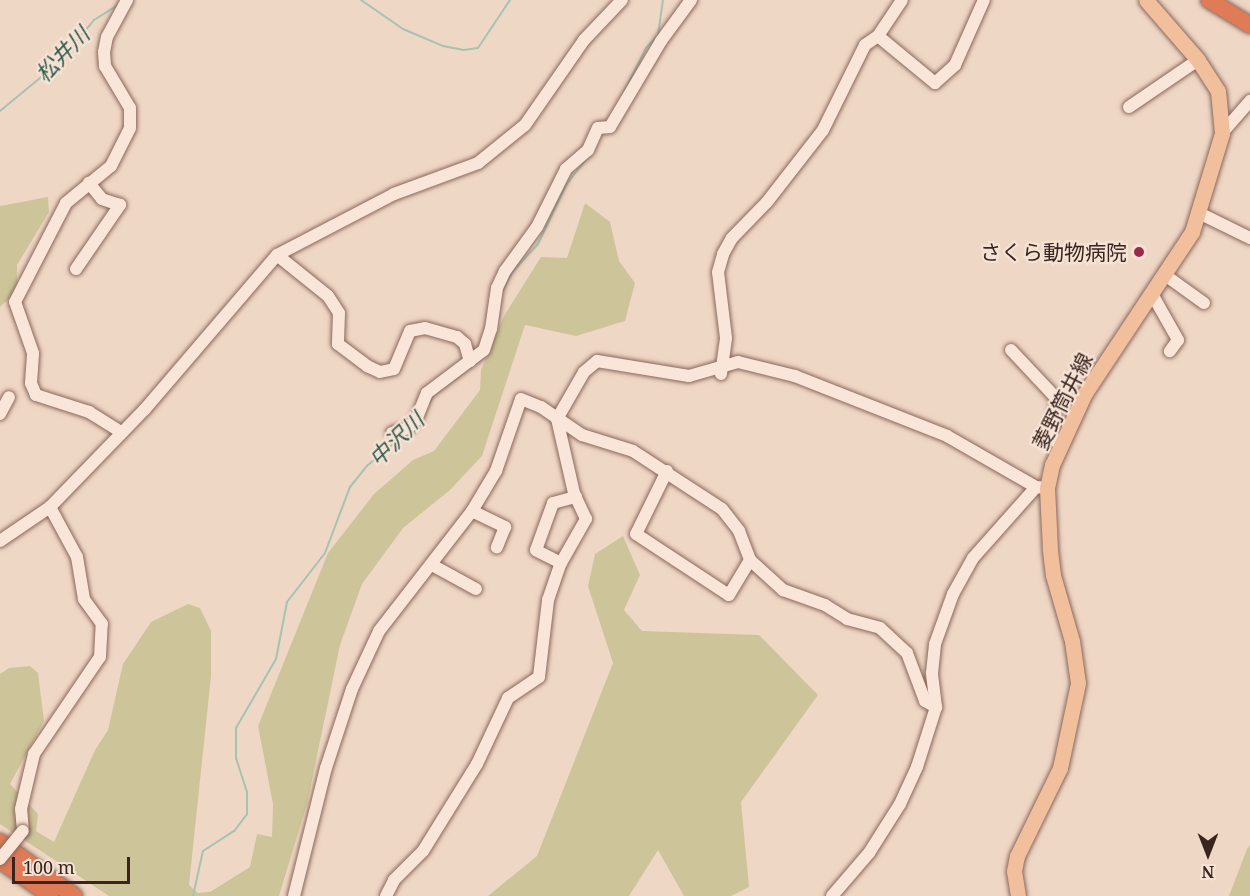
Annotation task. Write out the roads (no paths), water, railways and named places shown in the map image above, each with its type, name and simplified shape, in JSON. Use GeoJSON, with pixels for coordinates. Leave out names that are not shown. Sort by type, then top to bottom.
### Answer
{"type":"FeatureCollection","features":[{"type":"Feature","properties":{"kind":"highway"},"geometry":{"type":"LineString","coordinates":[[1209,0],[1250,25]]}},
{"type":"Feature","properties":{"kind":"highway"},"geometry":{"type":"LineString","coordinates":[[0,842],[74,896]]}},
{"type":"Feature","properties":{"kind":"highway"},"geometry":{"type":"LineString","coordinates":[[0,859],[51,896]]}},
{"type":"Feature","properties":{"kind":"main road","name":"菱野筒井線"},"geometry":{"type":"LineString","coordinates":[[1018,896],[1014,871],[1017,856],[1060,768],[1078,683],[1072,641],[1053,575],[1041,487],[1059,446],[1105,359],[1152,294],[1192,232],[1222,133],[1218,91],[1198,60],[1146,0]]}},
{"type":"Feature","properties":{"kind":"street"},"geometry":{"type":"LineString","coordinates":[[121,432],[89,412],[36,395],[31,383],[31,346],[15,302],[66,203],[116,159],[130,128],[130,108],[105,66],[104,51],[107,37],[127,0]]}},
{"type":"Feature","properties":{"kind":"street"},"geometry":{"type":"LineString","coordinates":[[0,541],[50,507],[145,409],[215,323],[235,306],[277,255],[385,198],[478,163],[525,125],[584,40],[622,0]]}},
{"type":"Feature","properties":{"kind":"street"},"geometry":{"type":"LineString","coordinates":[[392,433],[408,428],[416,420],[427,393],[470,361],[489,341],[494,297],[505,271],[537,227],[566,169],[588,150],[691,0]]}},
{"type":"Feature","properties":{"kind":"street"},"geometry":{"type":"LineString","coordinates":[[722,369],[726,338],[718,272],[723,254],[732,238],[767,202],[824,130],[855,58],[865,45],[878,36],[902,0]]}},
{"type":"Feature","properties":{"kind":"street"},"geometry":{"type":"LineString","coordinates":[[878,36],[935,83],[955,65],[984,0]]}},
{"type":"Feature","properties":{"kind":"street"},"geometry":{"type":"LineString","coordinates":[[1130,107],[1198,60]]}},
{"type":"Feature","properties":{"kind":"street"},"geometry":{"type":"LineString","coordinates":[[1222,133],[1250,101]]}},
{"type":"Feature","properties":{"kind":"street"},"geometry":{"type":"LineString","coordinates":[[76,269],[120,205],[102,199],[89,183]]}},
{"type":"Feature","properties":{"kind":"street"},"geometry":{"type":"LineString","coordinates":[[1199,213],[1250,238]]}},
{"type":"Feature","properties":{"kind":"street"},"geometry":{"type":"LineString","coordinates":[[277,255],[328,296],[339,313],[338,344],[368,366],[380,372],[394,369],[410,331],[425,327],[457,336],[465,344],[470,361]]}},
{"type":"Feature","properties":{"kind":"street"},"geometry":{"type":"LineString","coordinates":[[1165,275],[1204,303]]}},
{"type":"Feature","properties":{"kind":"street"},"geometry":{"type":"LineString","coordinates":[[1152,294],[1178,340],[1170,351]]}},
{"type":"Feature","properties":{"kind":"street"},"geometry":{"type":"LineString","coordinates":[[1011,350],[1057,399],[1051,435],[1059,446]]}},
{"type":"Feature","properties":{"kind":"street"},"geometry":{"type":"LineString","coordinates":[[386,896],[393,880],[423,851],[477,764],[508,698],[539,677],[548,600],[561,563],[586,519],[576,497],[557,419],[584,372],[597,362],[689,376],[722,369],[738,362],[795,376],[933,430],[1041,487],[973,558],[953,594],[935,644],[933,673],[936,707],[924,749],[900,804],[869,854],[832,896]]}},
{"type":"Feature","properties":{"kind":"street"},"geometry":{"type":"LineString","coordinates":[[0,414],[9,397]]}},
{"type":"Feature","properties":{"kind":"street"},"geometry":{"type":"LineString","coordinates":[[294,896],[327,768],[352,689],[379,631],[472,511],[496,471],[521,399],[540,406],[582,435],[633,451],[667,471],[722,509],[739,531],[750,560],[791,595],[825,605],[847,619],[880,628],[907,653],[925,701],[936,707]]}},
{"type":"Feature","properties":{"kind":"street"},"geometry":{"type":"LineString","coordinates":[[667,471],[636,534],[729,595],[750,560]]}},
{"type":"Feature","properties":{"kind":"street"},"geometry":{"type":"LineString","coordinates":[[561,563],[536,550],[553,503],[576,497]]}},
{"type":"Feature","properties":{"kind":"street"},"geometry":{"type":"LineString","coordinates":[[0,859],[23,831],[21,809],[34,754],[100,657],[102,624],[84,599],[77,557],[50,507]]}},
{"type":"Feature","properties":{"kind":"street"},"geometry":{"type":"LineString","coordinates":[[472,511],[505,527],[496,547]]}},
{"type":"Feature","properties":{"kind":"street"},"geometry":{"type":"LineString","coordinates":[[432,565],[476,589]]}},
{"type":"Feature","properties":{"kind":"waterway","name":"松井川"},"geometry":{"type":"LineString","coordinates":[[361,0],[403,29],[443,46],[464,50],[478,48],[510,0]]}},
{"type":"Feature","properties":{"kind":"waterway","name":"中沢川"},"geometry":{"type":"LineString","coordinates":[[622,96],[646,48],[658,35],[663,0]]}},
{"type":"Feature","properties":{"kind":"waterway","name":"松井川"},"geometry":{"type":"LineString","coordinates":[[0,111],[58,63],[94,20],[118,5]]}},
{"type":"Feature","properties":{"kind":"waterway","name":"中沢川"},"geometry":{"type":"LineString","coordinates":[[501,294],[512,272],[538,244],[566,185],[587,158]]}},
{"type":"Feature","properties":{"kind":"waterway","name":"中沢川"},"geometry":{"type":"LineString","coordinates":[[429,404],[433,396],[483,358]]}},
{"type":"Feature","properties":{"kind":"waterway","name":"中沢川"},"geometry":{"type":"LineString","coordinates":[[193,896],[203,851],[235,830],[247,814],[247,792],[236,759],[236,728],[276,659],[287,602],[325,553],[350,487],[368,465],[405,434]]}},
{"type":"Feature","properties":{"kind":"place","name":"さくら動物病院"},"geometry":{"type":"Point","coordinates":[1139,252]}}]}
